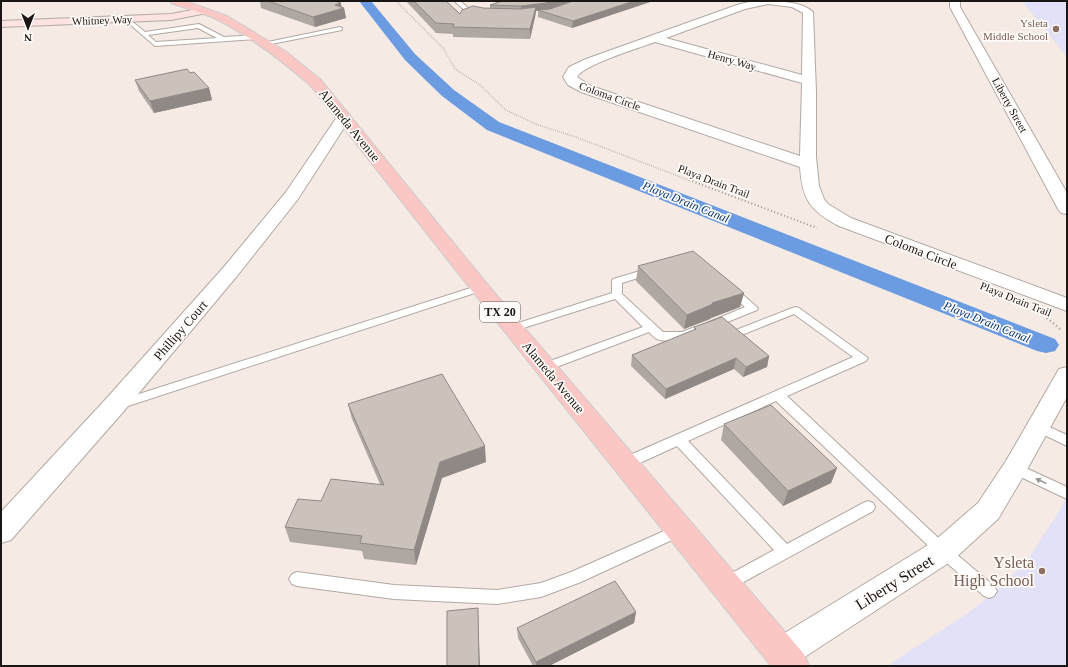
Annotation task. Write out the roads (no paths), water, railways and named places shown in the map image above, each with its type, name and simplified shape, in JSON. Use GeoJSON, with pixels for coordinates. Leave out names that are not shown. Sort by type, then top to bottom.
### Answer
{"type":"FeatureCollection","features":[{"type":"Feature","properties":{"kind":"main road","name":"Alameda Avenue"},"geometry":{"type":"LineString","coordinates":[[186,4],[223,18],[261,40],[315,82],[480,288],[725,584],[782,662]]}},
{"type":"Feature","properties":{"kind":"street","name":"Coloma Circle"},"geometry":{"type":"LineString","coordinates":[[766,1],[742,7],[590,62],[574,70],[570,77],[573,82],[586,89],[808,164]]}},
{"type":"Feature","properties":{"kind":"street","name":"Coloma Circle"},"geometry":{"type":"LineString","coordinates":[[771,1],[795,4],[808,12],[808,164],[813,196],[819,205],[830,214],[844,222],[1067,306]]}},
{"type":"Feature","properties":{"kind":"street","name":"Liberty Street"},"geometry":{"type":"LineString","coordinates":[[955,1],[955,7],[1067,209]]}},
{"type":"Feature","properties":{"kind":"street","name":"Whitney Way"},"geometry":{"type":"LineString","coordinates":[[1,24],[128,20],[171,17],[186,4]]}},
{"type":"Feature","properties":{"kind":"street","name":"Henry Way"},"geometry":{"type":"LineString","coordinates":[[656,38],[809,81]]}},
{"type":"Feature","properties":{"kind":"street","name":"Phillipy Court"},"geometry":{"type":"LineString","coordinates":[[1,531],[114,406],[230,272],[292,195],[344,117]]}},
{"type":"Feature","properties":{"kind":"street","name":"Liberty Street"},"geometry":{"type":"LineString","coordinates":[[782,662],[943,551],[988,511],[1015,468],[1038,427],[1063,391]]}},
{"type":"Feature","properties":{"kind":"lane"},"geometry":{"type":"LineString","coordinates":[[457,1],[471,13],[483,15]]}},
{"type":"Feature","properties":{"kind":"lane"},"geometry":{"type":"LineString","coordinates":[[128,20],[155,44],[224,39],[261,40],[340,29]]}},
{"type":"Feature","properties":{"kind":"lane"},"geometry":{"type":"LineString","coordinates":[[144,34],[199,26],[224,39]]}},
{"type":"Feature","properties":{"kind":"lane"},"geometry":{"type":"LineString","coordinates":[[546,367],[650,328],[617,295],[617,281],[662,267]]}},
{"type":"Feature","properties":{"kind":"lane"},"geometry":{"type":"LineString","coordinates":[[642,320],[660,336],[683,336],[753,308],[722,283]]}},
{"type":"Feature","properties":{"kind":"lane"},"geometry":{"type":"LineString","coordinates":[[114,406],[480,288]]}},
{"type":"Feature","properties":{"kind":"lane"},"geometry":{"type":"LineString","coordinates":[[513,328],[617,295]]}},
{"type":"Feature","properties":{"kind":"lane"},"geometry":{"type":"LineString","coordinates":[[626,463],[862,358],[795,310],[740,332]]}},
{"type":"Feature","properties":{"kind":"lane"},"geometry":{"type":"LineString","coordinates":[[778,395],[943,551],[989,590]]}},
{"type":"Feature","properties":{"kind":"lane"},"geometry":{"type":"LineString","coordinates":[[1038,427],[1067,441]]}},
{"type":"Feature","properties":{"kind":"lane"},"geometry":{"type":"LineString","coordinates":[[678,439],[784,552]]}},
{"type":"Feature","properties":{"kind":"lane"},"geometry":{"type":"LineString","coordinates":[[1015,468],[1067,493]]}},
{"type":"Feature","properties":{"kind":"lane"},"geometry":{"type":"LineString","coordinates":[[725,584],[868,507]]}},
{"type":"Feature","properties":{"kind":"lane"},"geometry":{"type":"LineString","coordinates":[[297,579],[394,592],[497,597],[541,590],[569,580],[681,530]]}},
{"type":"Feature","properties":{"kind":"waterway","name":"Playa Drain Canal"},"geometry":{"type":"LineString","coordinates":[[365,1],[410,57],[448,93],[493,126],[1046,345]]}},
{"type":"Feature","properties":{"kind":"place","name":"Ysleta Middle School"},"geometry":{"type":"Point","coordinates":[1056,29]}},
{"type":"Feature","properties":{"kind":"place","name":"Ysleta High School"},"geometry":{"type":"Point","coordinates":[1042,571]}}]}
